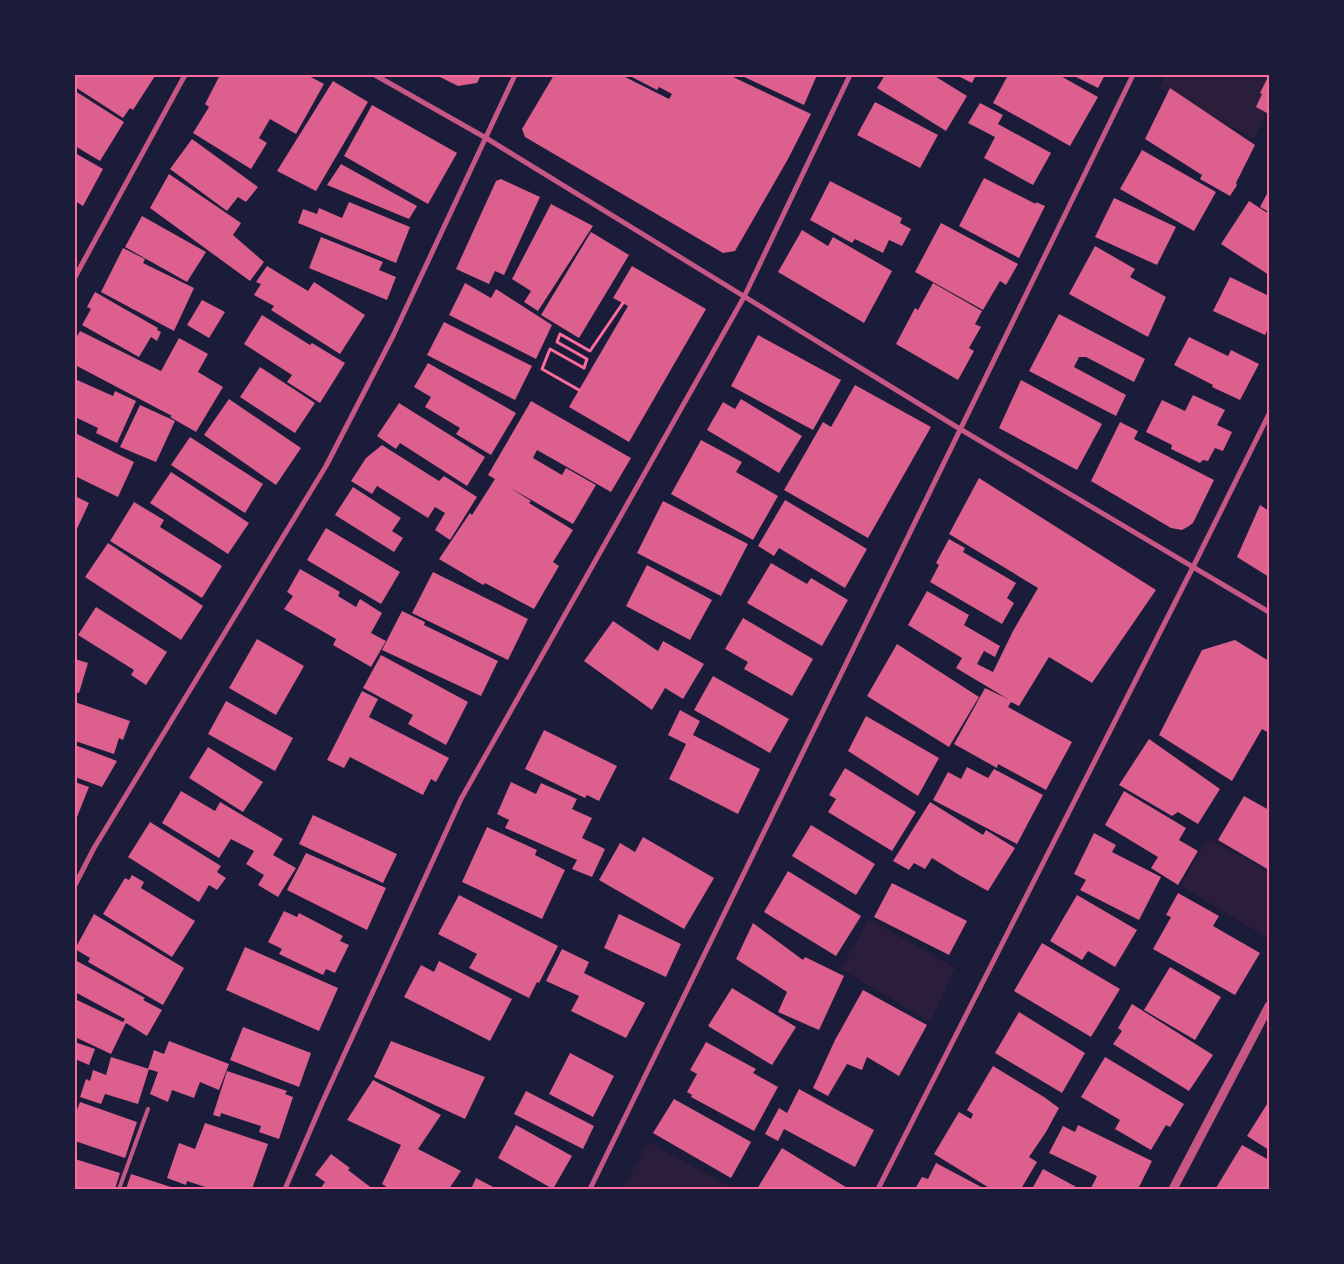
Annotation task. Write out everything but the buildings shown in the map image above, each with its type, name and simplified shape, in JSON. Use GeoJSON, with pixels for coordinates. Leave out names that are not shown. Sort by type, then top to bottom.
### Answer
{"type":"FeatureCollection","features":[{"type":"Feature","properties":{"kind":"street"},"geometry":{"type":"LineString","coordinates":[[75,277],[185,75]]}},
{"type":"Feature","properties":{"kind":"street"},"geometry":{"type":"LineString","coordinates":[[375,75],[486,138],[960,429],[1269,612]]}},
{"type":"Feature","properties":{"kind":"street"},"geometry":{"type":"LineString","coordinates":[[75,885],[94,848],[326,466],[393,336],[515,75]]}},
{"type":"Feature","properties":{"kind":"street"},"geometry":{"type":"LineString","coordinates":[[285,1189],[330,1086],[462,799],[744,297],[850,75]]}},
{"type":"Feature","properties":{"kind":"street"},"geometry":{"type":"LineString","coordinates":[[590,1189],[1133,75]]}},
{"type":"Feature","properties":{"kind":"street"},"geometry":{"type":"LineString","coordinates":[[878,1189],[1269,414]]}},
{"type":"Feature","properties":{"kind":"street"},"geometry":{"type":"LineString","coordinates":[[1173,1189],[1269,1006]]}},
{"type":"Feature","properties":{"kind":"lane"},"geometry":{"type":"LineString","coordinates":[[119,1189],[148,1109]]}},
{"type":"Feature","properties":{"kind":"path"},"geometry":{"type":"LineString","coordinates":[[579,390],[542,369],[550,349],[584,368],[587,359],[556,342],[560,334],[590,351],[623,303]]}},
{"type":"Feature","properties":{"kind":"shaded area"},"geometry":{"type":"Polygon","coordinates":[[[1165,75],[1269,76],[1269,109],[1254,139],[1159,88],[1165,75]]]}},
{"type":"Feature","properties":{"kind":"shaded area"},"geometry":{"type":"Polygon","coordinates":[[[1207,838],[1269,871],[1269,939],[1181,886],[1207,838]]]}},
{"type":"Feature","properties":{"kind":"shaded area"},"geometry":{"type":"Polygon","coordinates":[[[869,919],[955,968],[930,1022],[841,969],[869,919]]]}},
{"type":"Feature","properties":{"kind":"shaded area"},"geometry":{"type":"Polygon","coordinates":[[[648,1142],[734,1189],[623,1189],[648,1142]]]}}]}
